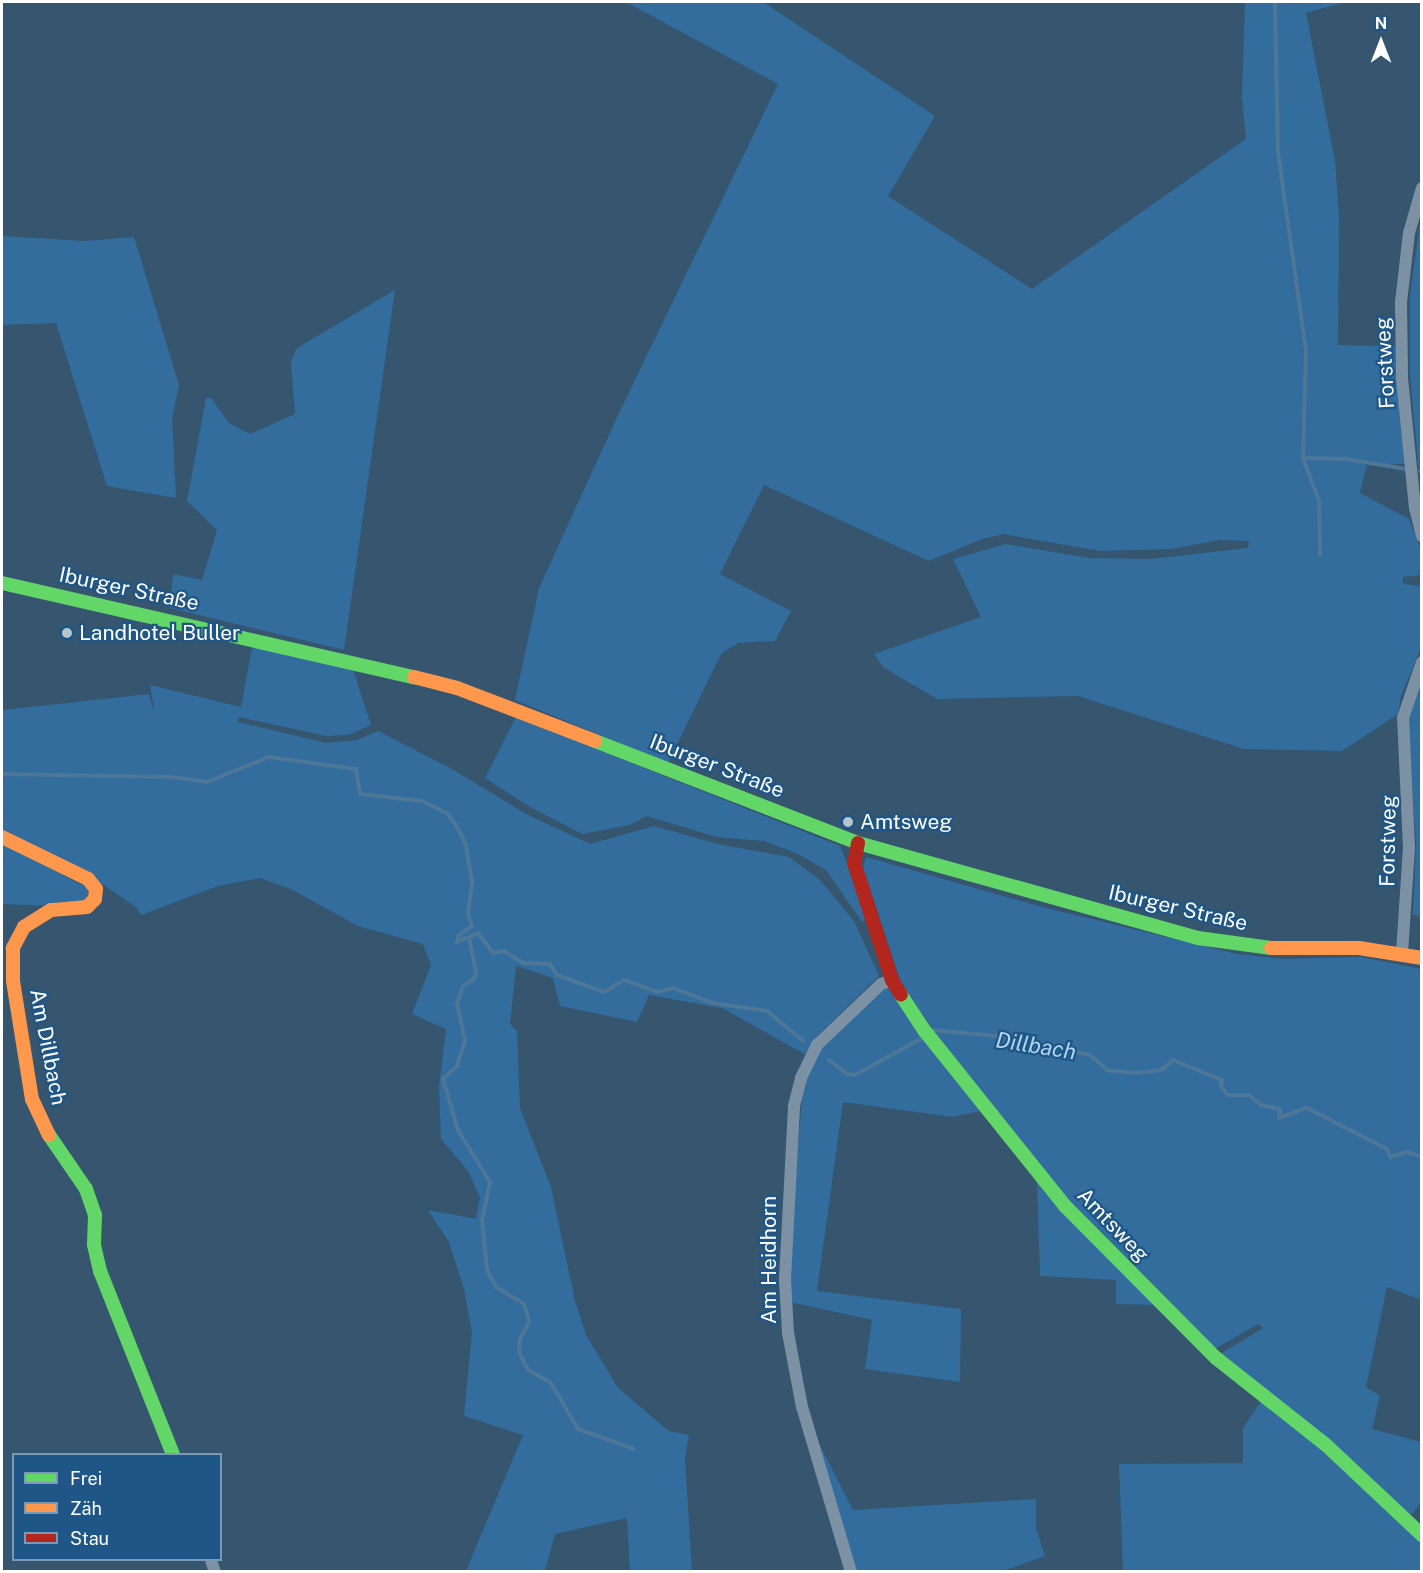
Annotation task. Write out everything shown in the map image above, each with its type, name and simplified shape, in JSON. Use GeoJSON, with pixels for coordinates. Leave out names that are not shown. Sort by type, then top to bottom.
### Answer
{"type":"FeatureCollection","features":[{"type":"Feature","properties":{"kind":"street","name":"Forstweg"},"geometry":{"type":"LineString","coordinates":[[1422,188],[1409,233],[1401,302],[1402,378],[1414,508],[1422,536]]}},
{"type":"Feature","properties":{"kind":"street","name":"Iburger Straße"},"geometry":{"type":"LineString","coordinates":[[2,583],[338,657],[457,688],[858,843],[1198,938],[1282,950],[1359,948],[1402,953],[1422,958]]}},
{"type":"Feature","properties":{"kind":"street","name":"Forstweg"},"geometry":{"type":"LineString","coordinates":[[1402,953],[1409,848],[1403,718],[1422,662]]}},
{"type":"Feature","properties":{"kind":"street","name":"Am Dillbach"},"geometry":{"type":"LineString","coordinates":[[2,837],[88,879],[96,889],[95,899],[87,907],[51,910],[24,927],[13,948],[13,981],[32,1099],[45,1128],[86,1189],[95,1215],[94,1245],[100,1271],[172,1453]]}},
{"type":"Feature","properties":{"kind":"street","name":"Amtsweg"},"geometry":{"type":"LineString","coordinates":[[858,843],[855,863],[892,980],[927,1035],[1065,1206],[1216,1358],[1325,1444],[1422,1535]]}},
{"type":"Feature","properties":{"kind":"street","name":"Am Heidhorn"},"geometry":{"type":"LineString","coordinates":[[851,1572],[801,1407],[788,1333],[785,1279],[794,1106],[801,1078],[817,1045],[881,984],[892,980]]}},
{"type":"Feature","properties":{"kind":"shaded area"},"geometry":{"type":"Polygon","coordinates":[[[626,2],[763,2],[935,116],[888,196],[1032,289],[1246,139],[1242,97],[1245,2],[1345,2],[1306,13],[1335,161],[1339,216],[1338,345],[1395,346],[1396,380],[1407,464],[1367,464],[1360,493],[1409,519],[1421,550],[1421,575],[1403,577],[1403,584],[1421,586],[1422,645],[1401,696],[1398,714],[1342,751],[1244,749],[1078,696],[937,699],[883,667],[874,654],[981,617],[953,559],[1006,544],[1089,558],[1151,559],[1248,548],[1249,541],[1220,540],[1171,549],[1100,551],[1004,534],[982,539],[929,561],[764,485],[720,574],[791,611],[775,641],[738,643],[721,654],[668,763],[515,700],[539,588],[619,413],[778,84],[626,2]]]}},
{"type":"Feature","properties":{"kind":"shaded area"},"geometry":{"type":"Polygon","coordinates":[[[1421,216],[1422,469],[1419,470],[1410,376],[1410,296],[1421,216]]]}},
{"type":"Feature","properties":{"kind":"shaded area"},"geometry":{"type":"Polygon","coordinates":[[[2,236],[85,241],[134,237],[179,385],[172,418],[176,498],[107,486],[56,323],[2,325],[2,236]]]}},
{"type":"Feature","properties":{"kind":"shaded area"},"geometry":{"type":"Polygon","coordinates":[[[395,290],[344,650],[170,608],[173,574],[202,580],[217,530],[187,501],[206,398],[211,398],[229,423],[250,434],[295,414],[291,361],[297,348],[395,290]]]}},
{"type":"Feature","properties":{"kind":"shaded area"},"geometry":{"type":"Polygon","coordinates":[[[253,643],[352,666],[371,725],[348,735],[326,736],[239,717],[238,722],[326,743],[357,740],[378,731],[450,768],[526,814],[590,844],[654,826],[718,844],[789,857],[820,880],[854,921],[879,976],[817,1036],[808,1056],[722,1008],[649,995],[637,1022],[560,1006],[553,978],[516,966],[510,1024],[517,1031],[520,1108],[551,1187],[575,1301],[586,1335],[618,1388],[669,1431],[689,1435],[685,1459],[692,1571],[630,1571],[627,1518],[555,1534],[545,1571],[466,1571],[523,1435],[464,1416],[472,1333],[464,1289],[449,1242],[428,1210],[476,1219],[480,1197],[468,1171],[441,1139],[439,1087],[446,1029],[412,1014],[431,965],[423,944],[358,926],[291,889],[260,878],[218,886],[141,915],[136,907],[89,875],[2,834],[2,710],[149,694],[155,716],[150,685],[241,707],[253,643]]]}},
{"type":"Feature","properties":{"kind":"shaded area"},"geometry":{"type":"Polygon","coordinates":[[[1421,675],[1421,916],[1413,915],[1416,844],[1408,725],[1411,701],[1421,675]]]}},
{"type":"Feature","properties":{"kind":"shaded area"},"geometry":{"type":"Polygon","coordinates":[[[516,717],[840,846],[869,918],[862,922],[826,870],[796,853],[764,841],[717,837],[647,816],[630,825],[582,834],[530,807],[485,778],[516,717]]]}},
{"type":"Feature","properties":{"kind":"shaded area"},"geometry":{"type":"Polygon","coordinates":[[[2,842],[89,889],[87,901],[50,906],[2,904],[2,842]]]}},
{"type":"Feature","properties":{"kind":"shaded area"},"geometry":{"type":"Polygon","coordinates":[[[866,857],[1042,907],[1237,954],[1281,959],[1361,957],[1421,969],[1421,1300],[1387,1287],[1366,1387],[1380,1396],[1372,1429],[1421,1442],[1421,1503],[1409,1517],[1220,1354],[1263,1328],[1258,1324],[1215,1349],[1070,1203],[967,1077],[902,986],[863,867],[866,857]]]}},
{"type":"Feature","properties":{"kind":"shaded area"},"geometry":{"type":"Polygon","coordinates":[[[887,987],[981,1111],[952,1117],[843,1102],[817,1291],[961,1309],[960,1382],[865,1369],[872,1320],[790,1302],[791,1220],[804,1078],[820,1047],[887,987]]]}},
{"type":"Feature","properties":{"kind":"shaded area"},"geometry":{"type":"Polygon","coordinates":[[[1037,1181],[1156,1305],[1116,1304],[1116,1280],[1040,1276],[1037,1181]]]}},
{"type":"Feature","properties":{"kind":"shaded area"},"geometry":{"type":"Polygon","coordinates":[[[1263,1398],[1421,1540],[1421,1571],[1123,1571],[1119,1464],[1243,1463],[1243,1428],[1263,1398]]]}},
{"type":"Feature","properties":{"kind":"shaded area"},"geometry":{"type":"Polygon","coordinates":[[[810,1426],[853,1510],[1036,1499],[1036,1528],[1045,1556],[1003,1571],[856,1571],[810,1426]]]}},
{"type":"Feature","properties":{"kind":"waterway"},"geometry":{"type":"LineString","coordinates":[[1275,2],[1278,152],[1306,352],[1303,458],[1346,459],[1406,469]]}},
{"type":"Feature","properties":{"kind":"waterway"},"geometry":{"type":"LineString","coordinates":[[1303,458],[1319,501],[1320,555]]}},
{"type":"Feature","properties":{"kind":"waterway"},"geometry":{"type":"LineString","coordinates":[[2,774],[172,777],[207,782],[269,757],[356,769],[360,794],[422,801],[447,813],[456,825],[466,845],[472,882],[468,914],[472,926],[458,936],[457,942],[478,933],[493,953],[504,951],[523,963],[550,964],[557,975],[604,992],[624,980],[657,992],[673,988],[713,1003],[767,1011],[803,1041]]}},
{"type":"Feature","properties":{"kind":"waterway"},"geometry":{"type":"LineString","coordinates":[[469,937],[476,973],[474,979],[463,986],[457,1003],[465,1041],[457,1066],[443,1079],[458,1130],[490,1182],[482,1220],[487,1270],[496,1287],[524,1304],[529,1322],[520,1339],[519,1352],[528,1370],[551,1383],[578,1429],[634,1449]]}},
{"type":"Feature","properties":{"kind":"waterway","name":"Dillbach"},"geometry":{"type":"LineString","coordinates":[[933,1030],[1018,1038],[1090,1055],[1107,1070],[1137,1073],[1161,1070],[1173,1060],[1222,1080],[1221,1087],[1228,1095],[1249,1095],[1261,1105],[1280,1109],[1279,1118],[1307,1108],[1387,1149],[1390,1157],[1407,1152],[1422,1157]]}},
{"type":"Feature","properties":{"kind":"waterway","name":"Dillbach"},"geometry":{"type":"LineString","coordinates":[[829,1060],[847,1074],[855,1075],[924,1037]]}},
{"type":"Feature","properties":{"kind":"traffic: fast"},"geometry":{"type":"LineString","coordinates":[[2,583],[414,677]]}},
{"type":"Feature","properties":{"kind":"traffic: fast"},"geometry":{"type":"LineString","coordinates":[[595,741],[858,843],[1198,938],[1271,948]]}},
{"type":"Feature","properties":{"kind":"traffic: fast"},"geometry":{"type":"LineString","coordinates":[[901,995],[924,1030],[1065,1206],[1216,1358],[1325,1444],[1422,1535]]}},
{"type":"Feature","properties":{"kind":"traffic: fast"},"geometry":{"type":"LineString","coordinates":[[49,1135],[86,1189],[95,1215],[94,1245],[100,1271],[173,1453]]}},
{"type":"Feature","properties":{"kind":"traffic: slow"},"geometry":{"type":"LineString","coordinates":[[414,677],[457,688],[595,741]]}},
{"type":"Feature","properties":{"kind":"traffic: slow"},"geometry":{"type":"LineString","coordinates":[[2,837],[88,879],[96,889],[95,899],[87,907],[51,910],[24,927],[13,948],[13,981],[32,1099],[49,1135]]}},
{"type":"Feature","properties":{"kind":"traffic: slow"},"geometry":{"type":"LineString","coordinates":[[1271,948],[1359,948],[1422,958]]}},
{"type":"Feature","properties":{"kind":"traffic: jam"},"geometry":{"type":"LineString","coordinates":[[858,843],[854,863],[892,980],[901,995]]}},
{"type":"Feature","properties":{"kind":"place","name":"Landhotel Buller"},"geometry":{"type":"Point","coordinates":[67,633]}},
{"type":"Feature","properties":{"kind":"place","name":"Amtsweg"},"geometry":{"type":"Point","coordinates":[848,822]}}]}
